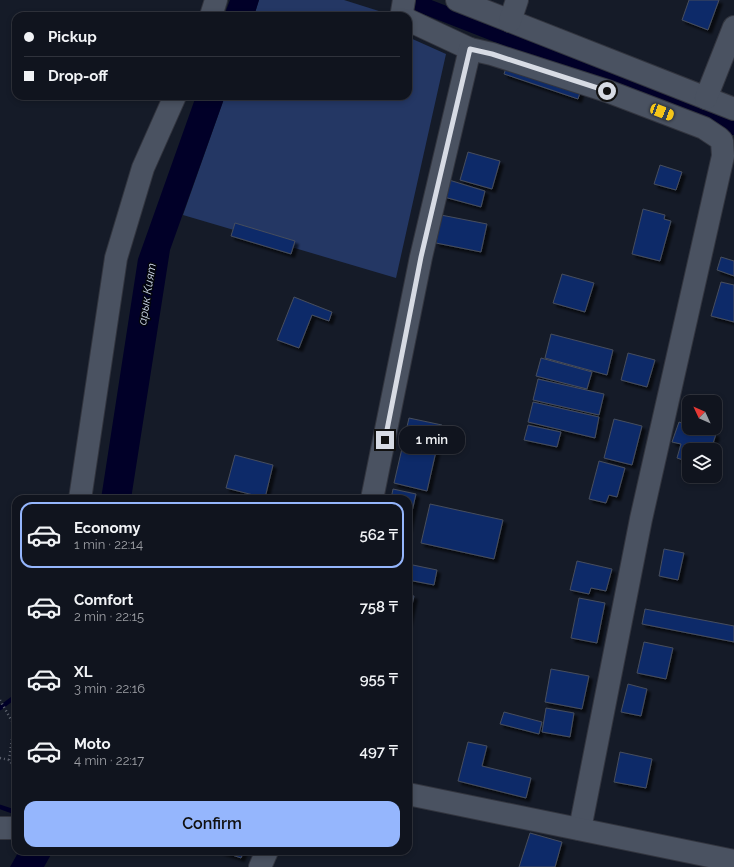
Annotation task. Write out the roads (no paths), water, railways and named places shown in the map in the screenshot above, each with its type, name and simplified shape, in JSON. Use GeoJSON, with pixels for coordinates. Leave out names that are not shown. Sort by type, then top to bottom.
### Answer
{"type":"FeatureCollection","features":[{"type":"Feature","properties":{"kind":"street"},"geometry":{"type":"LineString","coordinates":[[212,12],[216,0]]}},
{"type":"Feature","properties":{"kind":"street"},"geometry":{"type":"LineString","coordinates":[[402,12],[404,0]]}},
{"type":"Feature","properties":{"kind":"street"},"geometry":{"type":"LineString","coordinates":[[457,0],[734,109]]}},
{"type":"Feature","properties":{"kind":"street"},"geometry":{"type":"LineString","coordinates":[[510,21],[517,0]]}},
{"type":"Feature","properties":{"kind":"street"},"geometry":{"type":"LineString","coordinates":[[412,22],[470,49],[492,54],[607,91],[704,128],[719,138],[723,145],[723,156],[641,519],[580,829]]}},
{"type":"Feature","properties":{"kind":"street"},"geometry":{"type":"LineString","coordinates":[[706,98],[734,27]]}},
{"type":"Feature","properties":{"kind":"street"},"geometry":{"type":"LineString","coordinates":[[373,495],[421,257],[470,49]]}},
{"type":"Feature","properties":{"kind":"street"},"geometry":{"type":"LineString","coordinates":[[81,495],[116,258],[143,168],[173,100]]}},
{"type":"Feature","properties":{"kind":"street"},"geometry":{"type":"LineString","coordinates":[[412,795],[734,861]]}},
{"type":"Feature","properties":{"kind":"street"},"geometry":{"type":"LineString","coordinates":[[0,828],[12,828]]}},
{"type":"Feature","properties":{"kind":"street"},"geometry":{"type":"LineString","coordinates":[[260,867],[265,855]]}},
{"type":"Feature","properties":{"kind":"water"},"geometry":{"type":"Polygon","coordinates":[[[230,0],[259,0],[255,12],[226,12],[230,0]]]}},
{"type":"Feature","properties":{"kind":"water","name":"арык Кият"},"geometry":{"type":"Polygon","coordinates":[[[195,100],[224,100],[170,250],[132,495],[102,495],[138,259],[195,100]]]}},
{"type":"Feature","properties":{"kind":"water"},"geometry":{"type":"Polygon","coordinates":[[[17,855],[51,855],[44,867],[10,867],[17,855]]]}},
{"type":"Feature","properties":{"kind":"waterway"},"geometry":{"type":"LineString","coordinates":[[412,1],[734,127]]}},
{"type":"Feature","properties":{"kind":"waterway"},"geometry":{"type":"LineString","coordinates":[[0,708],[12,699]]}},
{"type":"Feature","properties":{"kind":"waterway"},"geometry":{"type":"LineString","coordinates":[[0,807],[12,811]]}}]}
